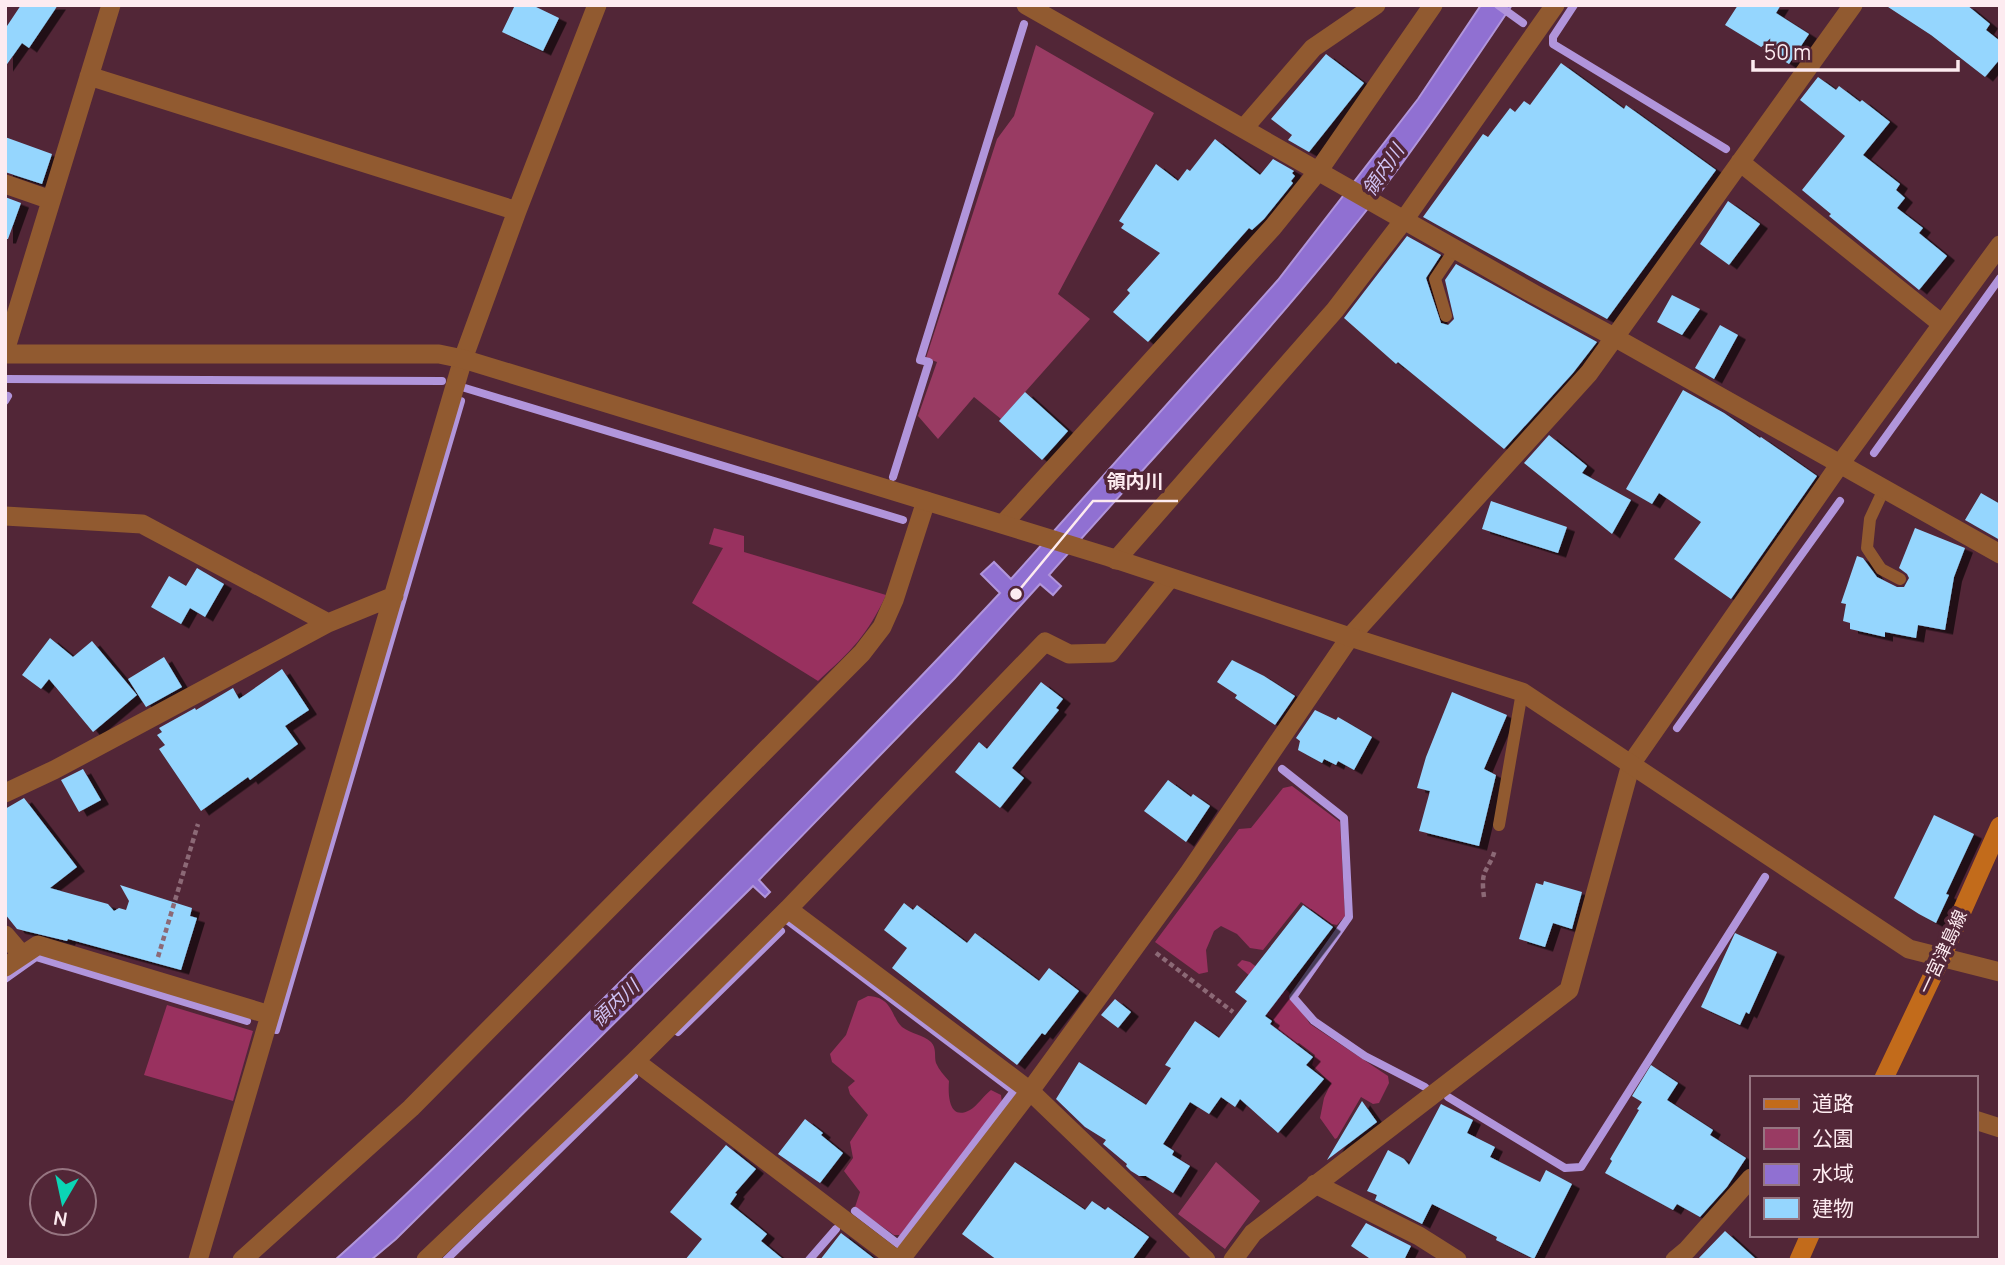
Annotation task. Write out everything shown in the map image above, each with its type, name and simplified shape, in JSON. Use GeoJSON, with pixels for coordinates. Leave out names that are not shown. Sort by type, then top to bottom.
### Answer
{"type":"FeatureCollection","features":[{"type":"Feature","properties":{"kind":"main road","name":"一宮津島線"},"geometry":{"type":"LineString","coordinates":[[1885,1076],[2000,826]]}},
{"type":"Feature","properties":{"kind":"main road"},"geometry":{"type":"LineString","coordinates":[[1799,1260],[1809,1237]]}},
{"type":"Feature","properties":{"kind":"street"},"geometry":{"type":"LineString","coordinates":[[111,5],[5,352],[439,354],[463,359],[1008,526],[1522,692],[1909,949],[2000,972]]}},
{"type":"Feature","properties":{"kind":"street"},"geometry":{"type":"LineString","coordinates":[[198,1260],[463,359],[597,5]]}},
{"type":"Feature","properties":{"kind":"street"},"geometry":{"type":"LineString","coordinates":[[1026,5],[2000,554]]}},
{"type":"Feature","properties":{"kind":"street"},"geometry":{"type":"LineString","coordinates":[[1244,128],[1313,48],[1376,5]]}},
{"type":"Feature","properties":{"kind":"street"},"geometry":{"type":"LineString","coordinates":[[1008,526],[1273,227],[1326,175],[1433,5]]}},
{"type":"Feature","properties":{"kind":"street"},"geometry":{"type":"LineString","coordinates":[[1112,559],[1335,310],[1404,220],[1555,5]]}},
{"type":"Feature","properties":{"kind":"street"},"geometry":{"type":"LineString","coordinates":[[635,1061],[899,1260],[1030,1091],[1140,941],[1350,638],[1589,373],[1853,5]]}},
{"type":"Feature","properties":{"kind":"street"},"geometry":{"type":"LineString","coordinates":[[89,76],[517,211]]}},
{"type":"Feature","properties":{"kind":"street"},"geometry":{"type":"LineString","coordinates":[[1740,162],[1942,324]]}},
{"type":"Feature","properties":{"kind":"street"},"geometry":{"type":"LineString","coordinates":[[5,184],[51,200]]}},
{"type":"Feature","properties":{"kind":"street"},"geometry":{"type":"LineString","coordinates":[[1233,1260],[1253,1233],[1569,990],[1631,764],[1840,464],[2000,245]]}},
{"type":"Feature","properties":{"kind":"street"},"geometry":{"type":"LineString","coordinates":[[242,1260],[411,1108],[862,653],[882,628],[894,600],[926,501]]}},
{"type":"Feature","properties":{"kind":"street"},"geometry":{"type":"LineString","coordinates":[[5,516],[142,524],[328,623]]}},
{"type":"Feature","properties":{"kind":"street"},"geometry":{"type":"LineString","coordinates":[[426,1260],[635,1061],[788,909],[1045,642],[1069,654],[1110,653],[1170,578]]}},
{"type":"Feature","properties":{"kind":"street"},"geometry":{"type":"LineString","coordinates":[[5,793],[54,770],[328,623],[394,596]]}},
{"type":"Feature","properties":{"kind":"street"},"geometry":{"type":"LineString","coordinates":[[788,909],[1030,1091],[1206,1260]]}},
{"type":"Feature","properties":{"kind":"street"},"geometry":{"type":"LineString","coordinates":[[5,935],[13,961],[38,944],[270,1015]]}},
{"type":"Feature","properties":{"kind":"street"},"geometry":{"type":"LineString","coordinates":[[1977,1121],[2000,1128]]}},
{"type":"Feature","properties":{"kind":"street"},"geometry":{"type":"LineString","coordinates":[[1675,1260],[1687,1251],[1750,1179]]}},
{"type":"Feature","properties":{"kind":"street"},"geometry":{"type":"LineString","coordinates":[[1315,1184],[1419,1236],[1457,1260]]}},
{"type":"Feature","properties":{"kind":"lane"},"geometry":{"type":"LineString","coordinates":[[1446,316],[1434,279],[1455,249]]}},
{"type":"Feature","properties":{"kind":"lane"},"geometry":{"type":"LineString","coordinates":[[1884,489],[1870,519],[1867,548],[1881,569],[1900,579]]}},
{"type":"Feature","properties":{"kind":"lane"},"geometry":{"type":"LineString","coordinates":[[1499,825],[1522,692]]}},
{"type":"Feature","properties":{"kind":"path"},"geometry":{"type":"LineString","coordinates":[[151,979],[198,824]]}},
{"type":"Feature","properties":{"kind":"path"},"geometry":{"type":"LineString","coordinates":[[1484,897],[1482,880],[1495,850]]}},
{"type":"Feature","properties":{"kind":"path"},"geometry":{"type":"LineString","coordinates":[[1140,941],[1233,1012]]}},
{"type":"Feature","properties":{"kind":"green space"},"geometry":{"type":"Polygon","coordinates":[[[1036,45],[1154,113],[1058,294],[1090,319],[1001,419],[974,397],[938,439],[918,416],[937,362],[926,358],[997,139],[1014,116],[1036,45]]]}},
{"type":"Feature","properties":{"kind":"green space"},"geometry":{"type":"Polygon","coordinates":[[[1216,1162],[1260,1201],[1225,1249],[1178,1214],[1216,1162]]]}},
{"type":"Feature","properties":{"kind":"shaded area"},"geometry":{"type":"Polygon","coordinates":[[[714,528],[744,536],[744,552],[886,595],[872,622],[857,642],[818,681],[692,603],[723,548],[709,544],[714,528]]]}},
{"type":"Feature","properties":{"kind":"shaded area"},"geometry":{"type":"Polygon","coordinates":[[[1292,786],[1340,822],[1345,916],[1337,925],[1332,924],[1301,902],[1263,950],[1250,948],[1237,934],[1221,926],[1214,931],[1206,950],[1208,972],[1199,974],[1155,942],[1239,829],[1251,828],[1283,788],[1292,786]]]}},
{"type":"Feature","properties":{"kind":"shaded area"},"geometry":{"type":"Polygon","coordinates":[[[1242,960],[1250,962],[1288,991],[1310,1024],[1388,1076],[1389,1083],[1379,1103],[1373,1104],[1361,1097],[1337,1138],[1335,1139],[1320,1118],[1324,1098],[1331,1083],[1312,1065],[1315,1055],[1299,1043],[1295,1045],[1270,1030],[1275,1021],[1244,998],[1251,977],[1237,965],[1242,960]]]}},
{"type":"Feature","properties":{"kind":"shaded area"},"geometry":{"type":"Polygon","coordinates":[[[868,996],[882,1000],[902,1027],[933,1044],[936,1063],[949,1081],[951,1105],[957,1112],[970,1110],[991,1090],[1001,1095],[1002,1103],[900,1235],[894,1235],[855,1207],[860,1192],[844,1171],[853,1158],[850,1142],[868,1115],[850,1094],[848,1087],[855,1081],[832,1062],[830,1054],[846,1035],[858,1001],[868,996]]]}},
{"type":"Feature","properties":{"kind":"shaded area"},"geometry":{"type":"Polygon","coordinates":[[[167,1005],[253,1031],[233,1101],[144,1075],[167,1005]]]}},
{"type":"Feature","properties":{"kind":"water"},"geometry":{"type":"Polygon","coordinates":[[[1481,5],[1512,5],[1382,191],[1247,353],[1049,575],[1061,586],[1053,595],[1040,584],[955,678],[759,880],[770,892],[765,897],[753,886],[396,1239],[371,1260],[335,1260],[473,1129],[707,895],[1000,593],[981,574],[994,562],[1011,579],[1278,280],[1418,99],[1481,5]]]}},
{"type":"Feature","properties":{"kind":"building"},"geometry":{"type":"Polygon","coordinates":[[[21,5],[58,5],[29,48],[22,43],[5,67],[5,29],[21,5]]]}},
{"type":"Feature","properties":{"kind":"building"},"geometry":{"type":"Polygon","coordinates":[[[515,5],[532,5],[559,18],[543,51],[502,32],[515,5]]]}},
{"type":"Feature","properties":{"kind":"building"},"geometry":{"type":"Polygon","coordinates":[[[1738,5],[1781,5],[1776,13],[1809,34],[1789,64],[1725,25],[1738,5]]]}},
{"type":"Feature","properties":{"kind":"building"},"geometry":{"type":"Polygon","coordinates":[[[1885,5],[1967,5],[1990,24],[1986,30],[2000,41],[2000,59],[1985,77],[1931,35],[1885,5]]]}},
{"type":"Feature","properties":{"kind":"building"},"geometry":{"type":"Polygon","coordinates":[[[1326,54],[1364,83],[1309,152],[1288,140],[1292,135],[1271,119],[1326,54]]]}},
{"type":"Feature","properties":{"kind":"building"},"geometry":{"type":"Polygon","coordinates":[[[1561,63],[1624,109],[1626,105],[1716,170],[1607,319],[1423,217],[1483,134],[1488,137],[1510,108],[1515,112],[1524,101],[1530,105],[1561,63]]]}},
{"type":"Feature","properties":{"kind":"building"},"geometry":{"type":"Polygon","coordinates":[[[1818,77],[1836,90],[1839,86],[1860,102],[1862,100],[1890,122],[1863,155],[1900,184],[1896,190],[1905,198],[1897,208],[1923,228],[1919,233],[1947,256],[1919,290],[1829,216],[1831,214],[1802,190],[1845,136],[1800,100],[1818,77]]]}},
{"type":"Feature","properties":{"kind":"building"},"geometry":{"type":"Polygon","coordinates":[[[5,137],[52,154],[42,184],[5,172],[5,137]]]}},
{"type":"Feature","properties":{"kind":"building"},"geometry":{"type":"Polygon","coordinates":[[[1215,139],[1260,175],[1273,159],[1294,171],[1292,173],[1295,176],[1291,181],[1293,183],[1264,219],[1252,230],[1249,228],[1148,342],[1113,312],[1130,293],[1127,290],[1160,253],[1121,228],[1124,224],[1119,221],[1156,164],[1178,181],[1187,169],[1190,171],[1215,139]]]}},
{"type":"Feature","properties":{"kind":"building"},"geometry":{"type":"Polygon","coordinates":[[[5,197],[21,203],[8,239],[5,239],[5,197]]]}},
{"type":"Feature","properties":{"kind":"building"},"geometry":{"type":"Polygon","coordinates":[[[1728,201],[1760,224],[1729,265],[1700,244],[1728,201]]]}},
{"type":"Feature","properties":{"kind":"building"},"geometry":{"type":"Polygon","coordinates":[[[1407,236],[1441,255],[1426,278],[1441,323],[1448,325],[1454,319],[1445,280],[1456,264],[1597,342],[1573,373],[1504,449],[1398,362],[1396,364],[1344,318],[1407,236]]]}},
{"type":"Feature","properties":{"kind":"building"},"geometry":{"type":"Polygon","coordinates":[[[1672,295],[1700,309],[1682,335],[1657,322],[1672,295]]]}},
{"type":"Feature","properties":{"kind":"building"},"geometry":{"type":"Polygon","coordinates":[[[1720,325],[1738,335],[1714,379],[1695,368],[1720,325]]]}},
{"type":"Feature","properties":{"kind":"building"},"geometry":{"type":"Polygon","coordinates":[[[1683,390],[1724,413],[1817,476],[1731,599],[1674,559],[1701,522],[1659,493],[1652,504],[1626,489],[1683,390]]]}},
{"type":"Feature","properties":{"kind":"building"},"geometry":{"type":"Polygon","coordinates":[[[1025,392],[1068,431],[1042,460],[999,421],[1025,392]]]}},
{"type":"Feature","properties":{"kind":"building"},"geometry":{"type":"Polygon","coordinates":[[[1549,435],[1587,466],[1582,473],[1631,500],[1612,534],[1524,463],[1549,435]]]}},
{"type":"Feature","properties":{"kind":"building"},"geometry":{"type":"Polygon","coordinates":[[[1981,493],[2000,504],[2000,540],[1965,520],[1981,493]]]}},
{"type":"Feature","properties":{"kind":"building"},"geometry":{"type":"Polygon","coordinates":[[[1491,501],[1567,527],[1558,553],[1482,529],[1491,501]]]}},
{"type":"Feature","properties":{"kind":"building"},"geometry":{"type":"Polygon","coordinates":[[[1915,528],[1965,548],[1954,577],[1945,630],[1918,625],[1916,638],[1885,632],[1885,637],[1850,629],[1850,623],[1843,621],[1846,604],[1841,603],[1857,556],[1863,558],[1877,577],[1897,587],[1904,587],[1909,578],[1899,568],[1915,528]]]}},
{"type":"Feature","properties":{"kind":"building"},"geometry":{"type":"Polygon","coordinates":[[[197,568],[224,584],[205,617],[190,608],[181,624],[151,607],[169,576],[186,586],[197,568]]]}},
{"type":"Feature","properties":{"kind":"building"},"geometry":{"type":"Polygon","coordinates":[[[50,638],[73,657],[92,641],[137,695],[93,732],[49,679],[41,689],[22,675],[50,638]]]}},
{"type":"Feature","properties":{"kind":"building"},"geometry":{"type":"Polygon","coordinates":[[[164,657],[182,687],[146,707],[128,679],[164,657]]]}},
{"type":"Feature","properties":{"kind":"building"},"geometry":{"type":"Polygon","coordinates":[[[1232,660],[1295,696],[1275,725],[1235,698],[1237,695],[1217,682],[1232,660]]]}},
{"type":"Feature","properties":{"kind":"building"},"geometry":{"type":"Polygon","coordinates":[[[282,669],[309,710],[285,726],[298,744],[250,780],[248,777],[201,811],[159,749],[165,745],[157,735],[162,732],[159,728],[233,688],[239,699],[282,669]]]}},
{"type":"Feature","properties":{"kind":"building"},"geometry":{"type":"Polygon","coordinates":[[[1041,682],[1063,699],[1056,708],[1059,710],[1012,768],[1024,778],[1000,808],[955,772],[979,742],[987,749],[1041,682]]]}},
{"type":"Feature","properties":{"kind":"building"},"geometry":{"type":"Polygon","coordinates":[[[1452,692],[1507,715],[1484,769],[1496,775],[1479,846],[1419,831],[1430,791],[1417,788],[1426,757],[1452,692]]]}},
{"type":"Feature","properties":{"kind":"building"},"geometry":{"type":"Polygon","coordinates":[[[1315,710],[1336,720],[1338,717],[1372,737],[1354,770],[1338,761],[1336,765],[1324,759],[1322,763],[1298,750],[1300,741],[1296,738],[1315,710]]]}},
{"type":"Feature","properties":{"kind":"building"},"geometry":{"type":"Polygon","coordinates":[[[83,769],[101,800],[79,812],[61,780],[83,769]]]}},
{"type":"Feature","properties":{"kind":"building"},"geometry":{"type":"Polygon","coordinates":[[[1168,780],[1191,797],[1193,794],[1210,806],[1186,842],[1144,811],[1168,780]]]}},
{"type":"Feature","properties":{"kind":"building"},"geometry":{"type":"Polygon","coordinates":[[[24,798],[77,867],[50,888],[108,904],[114,911],[119,908],[126,910],[129,901],[120,885],[192,908],[190,916],[197,918],[181,970],[68,939],[67,941],[17,929],[5,914],[5,809],[24,798]]]}},
{"type":"Feature","properties":{"kind":"building"},"geometry":{"type":"Polygon","coordinates":[[[1934,815],[1974,834],[1946,894],[1949,895],[1936,923],[1894,898],[1934,815]]]}},
{"type":"Feature","properties":{"kind":"building"},"geometry":{"type":"Polygon","coordinates":[[[1544,881],[1582,892],[1572,929],[1553,923],[1545,947],[1519,939],[1536,883],[1543,885],[1544,881]]]}},
{"type":"Feature","properties":{"kind":"building"},"geometry":{"type":"Polygon","coordinates":[[[904,903],[913,910],[917,905],[967,943],[975,933],[1039,981],[1049,968],[1079,991],[1045,1035],[1042,1033],[1017,1065],[892,968],[907,948],[884,930],[904,903]]]}},
{"type":"Feature","properties":{"kind":"building"},"geometry":{"type":"Polygon","coordinates":[[[1303,905],[1333,927],[1265,1016],[1272,1021],[1270,1024],[1313,1057],[1306,1065],[1324,1079],[1278,1133],[1240,1099],[1235,1107],[1221,1097],[1209,1114],[1190,1102],[1163,1144],[1174,1151],[1172,1155],[1190,1166],[1173,1193],[1146,1176],[1139,1176],[1131,1171],[1127,1164],[1103,1144],[1106,1140],[1085,1127],[1056,1099],[1079,1062],[1146,1105],[1171,1068],[1165,1065],[1195,1021],[1219,1038],[1247,1001],[1235,992],[1303,905]]]}},
{"type":"Feature","properties":{"kind":"building"},"geometry":{"type":"Polygon","coordinates":[[[1735,933],[1777,952],[1749,1014],[1746,1012],[1740,1025],[1701,1007],[1735,933]]]}},
{"type":"Feature","properties":{"kind":"building"},"geometry":{"type":"Polygon","coordinates":[[[1115,999],[1131,1012],[1118,1028],[1101,1015],[1115,999]]]}},
{"type":"Feature","properties":{"kind":"building"},"geometry":{"type":"Polygon","coordinates":[[[1651,1065],[1678,1083],[1667,1100],[1713,1130],[1710,1135],[1746,1158],[1727,1187],[1700,1217],[1677,1204],[1673,1210],[1605,1173],[1612,1161],[1610,1159],[1639,1110],[1637,1109],[1642,1102],[1632,1096],[1651,1065]]]}},
{"type":"Feature","properties":{"kind":"building"},"geometry":{"type":"Polygon","coordinates":[[[1362,1101],[1377,1122],[1327,1160],[1362,1101]]]}},
{"type":"Feature","properties":{"kind":"building"},"geometry":{"type":"Polygon","coordinates":[[[1441,1104],[1473,1120],[1467,1133],[1495,1147],[1490,1157],[1540,1182],[1546,1170],[1572,1184],[1534,1259],[1432,1204],[1422,1224],[1375,1200],[1377,1195],[1367,1191],[1388,1150],[1409,1165],[1441,1104]]]}},
{"type":"Feature","properties":{"kind":"building"},"geometry":{"type":"Polygon","coordinates":[[[805,1119],[843,1153],[820,1183],[778,1154],[805,1119]]]}},
{"type":"Feature","properties":{"kind":"building"},"geometry":{"type":"Polygon","coordinates":[[[726,1145],[756,1169],[735,1193],[737,1194],[730,1204],[767,1234],[761,1241],[784,1260],[685,1260],[702,1239],[670,1212],[726,1145]]]}},
{"type":"Feature","properties":{"kind":"building"},"geometry":{"type":"Polygon","coordinates":[[[1015,1162],[1085,1210],[1092,1201],[1105,1210],[1108,1207],[1149,1237],[1132,1260],[997,1260],[962,1234],[1015,1162]]]}},
{"type":"Feature","properties":{"kind":"building"},"geometry":{"type":"Polygon","coordinates":[[[1366,1223],[1411,1246],[1404,1260],[1372,1260],[1351,1246],[1366,1223]]]}},
{"type":"Feature","properties":{"kind":"building"},"geometry":{"type":"Polygon","coordinates":[[[1725,1231],[1757,1260],[1697,1260],[1725,1231]]]}},
{"type":"Feature","properties":{"kind":"building"},"geometry":{"type":"Polygon","coordinates":[[[841,1233],[876,1260],[820,1260],[841,1233]]]}},
{"type":"Feature","properties":{"kind":"waterway"},"geometry":{"type":"LineString","coordinates":[[1498,5],[1523,23]]}},
{"type":"Feature","properties":{"kind":"waterway"},"geometry":{"type":"LineString","coordinates":[[1574,5],[1553,37],[1553,44],[1726,149]]}},
{"type":"Feature","properties":{"kind":"waterway"},"geometry":{"type":"LineString","coordinates":[[893,477],[929,362],[920,360],[1024,24]]}},
{"type":"Feature","properties":{"kind":"waterway"},"geometry":{"type":"LineString","coordinates":[[1874,453],[2000,278]]}},
{"type":"Feature","properties":{"kind":"waterway"},"geometry":{"type":"LineString","coordinates":[[5,379],[442,381]]}},
{"type":"Feature","properties":{"kind":"waterway"},"geometry":{"type":"LineString","coordinates":[[465,388],[903,520]]}},
{"type":"Feature","properties":{"kind":"waterway"},"geometry":{"type":"LineString","coordinates":[[5,401],[8,396]]}},
{"type":"Feature","properties":{"kind":"waterway"},"geometry":{"type":"LineString","coordinates":[[276,1030],[461,401]]}},
{"type":"Feature","properties":{"kind":"waterway"},"geometry":{"type":"LineString","coordinates":[[1677,728],[1840,501]]}},
{"type":"Feature","properties":{"kind":"waterway"},"geometry":{"type":"LineString","coordinates":[[1282,769],[1344,818],[1349,917],[1293,997],[1314,1021],[1365,1056],[1425,1087]]}},
{"type":"Feature","properties":{"kind":"waterway"},"geometry":{"type":"LineString","coordinates":[[1448,1097],[1565,1168],[1581,1167],[1765,877]]}},
{"type":"Feature","properties":{"kind":"waterway"},"geometry":{"type":"LineString","coordinates":[[787,920],[1014,1091],[898,1244],[855,1211]]}},
{"type":"Feature","properties":{"kind":"waterway"},"geometry":{"type":"LineString","coordinates":[[678,1032],[781,931]]}},
{"type":"Feature","properties":{"kind":"waterway"},"geometry":{"type":"LineString","coordinates":[[5,979],[36,957],[247,1021]]}},
{"type":"Feature","properties":{"kind":"waterway"},"geometry":{"type":"LineString","coordinates":[[446,1260],[634,1076]]}},
{"type":"Feature","properties":{"kind":"waterway"},"geometry":{"type":"LineString","coordinates":[[809,1260],[836,1229]]}},
{"type":"Feature","properties":{"kind":"place","name":"領内川"},"geometry":{"type":"Point","coordinates":[1016,594]}}]}
